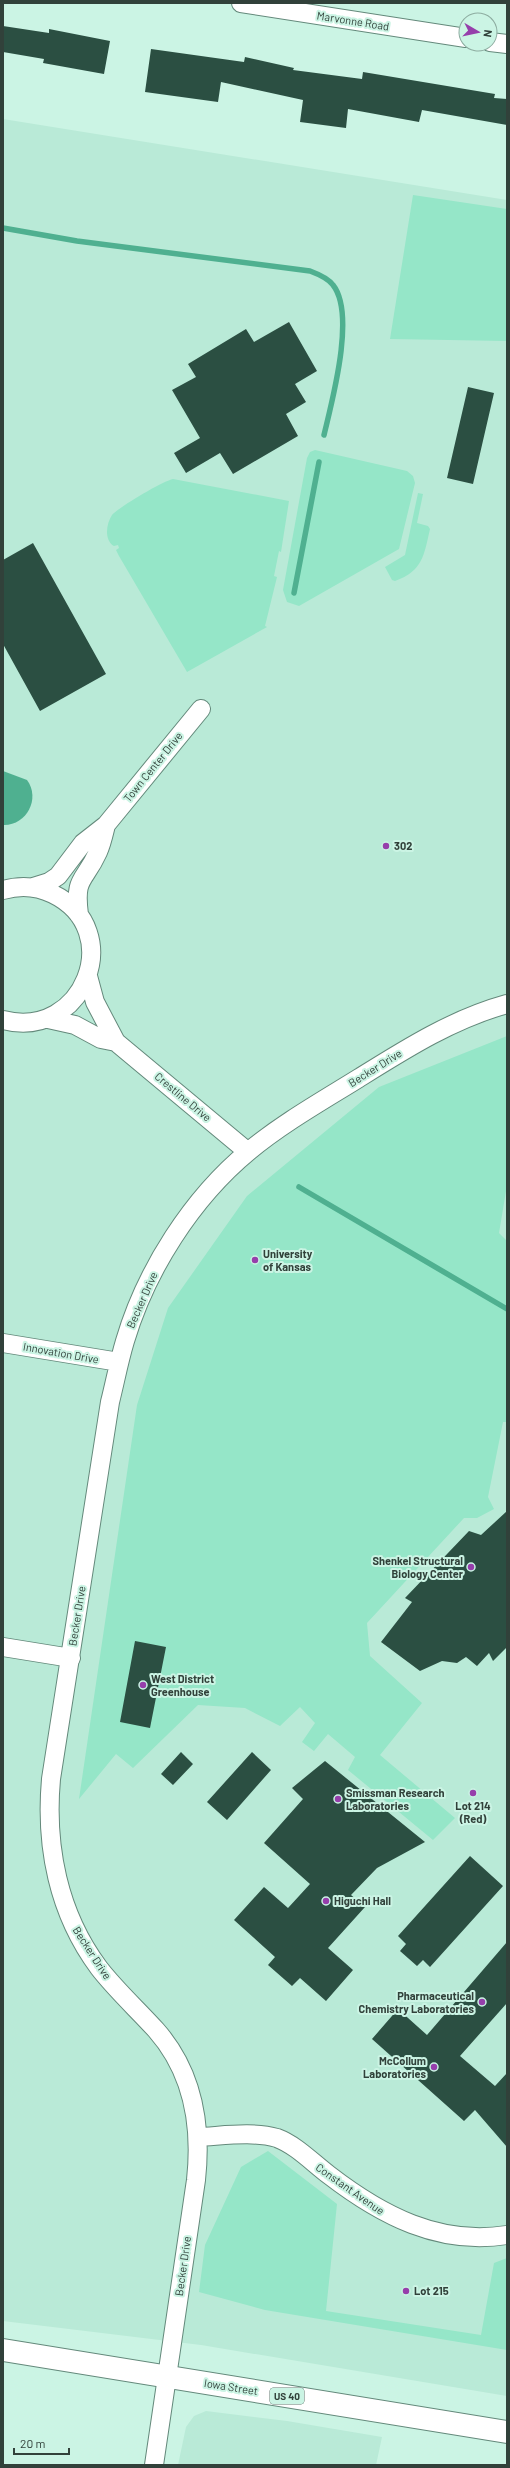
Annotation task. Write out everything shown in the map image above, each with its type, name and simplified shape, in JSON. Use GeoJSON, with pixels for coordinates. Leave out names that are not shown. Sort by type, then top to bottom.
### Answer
{"type":"FeatureCollection","features":[{"type":"Feature","properties":{"kind":"highway","name":"Iowa Street"},"geometry":{"type":"LineString","coordinates":[[3,2350],[507,2432]]}},
{"type":"Feature","properties":{"kind":"street","name":"Marvonne Road"},"geometry":{"type":"LineString","coordinates":[[241,3],[458,37]]}},
{"type":"Feature","properties":{"kind":"street","name":"Town Center Drive"},"geometry":{"type":"LineString","coordinates":[[32,887],[49,882],[58,876],[83,843],[106,825],[201,709]]}},
{"type":"Feature","properties":{"kind":"street","name":"Town Center Drive"},"geometry":{"type":"LineString","coordinates":[[79,915],[77,890],[79,881],[98,851],[106,825]]}},
{"type":"Feature","properties":{"kind":"street"},"geometry":{"type":"LineString","coordinates":[[3,890],[32,887],[59,896],[79,915],[87,929],[91,944],[92,960],[88,976],[82,990],[73,1002],[62,1012],[48,1019],[32,1023],[7,1024]]}},
{"type":"Feature","properties":{"kind":"street","name":"Crestline Drive"},"geometry":{"type":"LineString","coordinates":[[88,976],[95,1002],[116,1042],[248,1152]]}},
{"type":"Feature","properties":{"kind":"street","name":"Becker Drive"},"geometry":{"type":"LineString","coordinates":[[154,2465],[196,2180],[198,2137],[192,2094],[182,2070],[160,2035],[98,1967],[75,1928],[65,1905],[55,1870],[49,1835],[49,1807],[71,1658],[110,1402],[119,1362],[141,1298],[176,1236],[218,1181],[248,1152],[294,1119],[442,1028],[472,1015],[507,1004]]}},
{"type":"Feature","properties":{"kind":"street","name":"Crestline Drive"},"geometry":{"type":"LineString","coordinates":[[48,1019],[75,1025],[101,1039],[116,1042]]}},
{"type":"Feature","properties":{"kind":"street","name":"Innovation Drive"},"geometry":{"type":"LineString","coordinates":[[3,1343],[119,1362]]}},
{"type":"Feature","properties":{"kind":"street"},"geometry":{"type":"LineString","coordinates":[[3,1647],[71,1658]]}},
{"type":"Feature","properties":{"kind":"street","name":"Constant Avenue"},"geometry":{"type":"LineString","coordinates":[[198,2137],[262,2136],[277,2138],[291,2146],[366,2202],[408,2224],[452,2235],[476,2237],[507,2235]]}},
{"type":"Feature","properties":{"kind":"shaded area","name":"University of Kansas"},"geometry":{"type":"Polygon","coordinates":[[[3,119],[507,200],[507,2396],[201,2345],[3,2321],[3,119]]]}},
{"type":"Feature","properties":{"kind":"shaded area"},"geometry":{"type":"Polygon","coordinates":[[[413,195],[507,209],[507,341],[390,339],[413,195]]]}},
{"type":"Feature","properties":{"kind":"shaded area"},"geometry":{"type":"Polygon","coordinates":[[[315,450],[407,471],[413,476],[415,483],[399,549],[299,606],[287,602],[283,590],[307,458],[310,452],[315,450]]]}},
{"type":"Feature","properties":{"kind":"shaded area"},"geometry":{"type":"Polygon","coordinates":[[[173,479],[289,501],[281,552],[279,551],[274,576],[277,577],[265,626],[267,627],[187,672],[119,556],[116,550],[119,548],[118,545],[114,546],[107,536],[108,523],[116,511],[151,489],[173,479]]]}},
{"type":"Feature","properties":{"kind":"shaded area"},"geometry":{"type":"Polygon","coordinates":[[[418,493],[423,494],[417,523],[428,526],[430,529],[426,547],[417,567],[404,577],[395,581],[392,580],[385,567],[405,555],[418,493]]]}},
{"type":"Feature","properties":{"kind":"shaded area"},"geometry":{"type":"Polygon","coordinates":[[[3,771],[27,780],[31,787],[32,803],[29,810],[18,821],[3,825],[3,771]]]}},
{"type":"Feature","properties":{"kind":"shaded area"},"geometry":{"type":"Polygon","coordinates":[[[507,1036],[507,1185],[499,1233],[507,1241],[507,1422],[503,1422],[488,1497],[494,1509],[477,1518],[464,1518],[367,1623],[370,1656],[422,1703],[380,1755],[455,1818],[433,1840],[348,1770],[355,1757],[328,1734],[314,1751],[302,1742],[315,1723],[300,1707],[280,1726],[245,1708],[198,1705],[133,1768],[116,1754],[79,1799],[137,1405],[168,1308],[247,1196],[379,1087],[507,1036]]]}},
{"type":"Feature","properties":{"kind":"shaded area"},"geometry":{"type":"Polygon","coordinates":[[[268,2151],[337,2204],[326,2311],[481,2335],[494,2263],[507,2258],[507,2350],[265,2310],[199,2292],[205,2245],[241,2167],[268,2151]]]}},
{"type":"Feature","properties":{"kind":"shaded area"},"geometry":{"type":"Polygon","coordinates":[[[206,2411],[287,2421],[382,2437],[376,2465],[178,2465],[186,2427],[194,2416],[206,2411]]]}},
{"type":"Feature","properties":{"kind":"building"},"geometry":{"type":"Polygon","coordinates":[[[3,26],[49,33],[49,29],[110,41],[104,74],[43,63],[44,59],[3,52],[3,26]]]}},
{"type":"Feature","properties":{"kind":"building"},"geometry":{"type":"Polygon","coordinates":[[[151,49],[244,62],[245,57],[294,68],[293,70],[362,79],[363,72],[495,94],[494,98],[507,99],[507,125],[422,110],[419,122],[348,109],[346,128],[300,122],[303,100],[221,82],[218,102],[145,92],[151,49]]]}},
{"type":"Feature","properties":{"kind":"building"},"geometry":{"type":"Polygon","coordinates":[[[289,322],[317,371],[295,384],[306,402],[286,414],[298,436],[233,474],[220,453],[186,473],[174,453],[200,438],[172,390],[196,377],[188,364],[246,329],[254,342],[289,322]]]}},
{"type":"Feature","properties":{"kind":"building"},"geometry":{"type":"Polygon","coordinates":[[[468,387],[494,393],[473,484],[447,478],[468,387]]]}},
{"type":"Feature","properties":{"kind":"building"},"geometry":{"type":"Polygon","coordinates":[[[33,543],[106,674],[40,711],[3,644],[3,560],[33,543]]]}},
{"type":"Feature","properties":{"kind":"building","name":"Shenkel Structural Biology Center"},"geometry":{"type":"Polygon","coordinates":[[[507,1511],[507,1647],[493,1661],[489,1653],[477,1666],[466,1657],[457,1663],[442,1661],[420,1671],[381,1642],[412,1602],[405,1598],[469,1531],[481,1535],[507,1511]]]}},
{"type":"Feature","properties":{"kind":"building","name":"West District Greenhouse"},"geometry":{"type":"Polygon","coordinates":[[[135,1641],[166,1647],[150,1728],[120,1722],[135,1641]]]}},
{"type":"Feature","properties":{"kind":"building"},"geometry":{"type":"Polygon","coordinates":[[[181,1752],[193,1764],[173,1785],[161,1774],[181,1752]]]}},
{"type":"Feature","properties":{"kind":"building"},"geometry":{"type":"Polygon","coordinates":[[[252,1752],[271,1770],[227,1820],[207,1802],[252,1752]]]}},
{"type":"Feature","properties":{"kind":"building","name":"Higuchi Hall"},"geometry":{"type":"Polygon","coordinates":[[[325,1761],[425,1842],[377,1868],[351,1895],[365,1907],[328,1948],[353,1970],[326,2001],[300,1978],[292,1986],[268,1965],[275,1957],[234,1920],[264,1887],[288,1908],[310,1884],[264,1843],[303,1799],[292,1788],[325,1761]]]}},
{"type":"Feature","properties":{"kind":"building"},"geometry":{"type":"Polygon","coordinates":[[[470,1856],[503,1886],[430,1967],[423,1960],[417,1966],[400,1951],[406,1944],[398,1936],[470,1856]]]}},
{"type":"Feature","properties":{"kind":"building"},"geometry":{"type":"Polygon","coordinates":[[[507,1942],[507,2003],[460,2056],[495,2086],[507,2073],[507,2147],[475,2110],[464,2121],[372,2039],[398,2009],[427,2035],[507,1942]]]}},
{"type":"Feature","properties":{"kind":"waterway"},"geometry":{"type":"LineString","coordinates":[[3,228],[77,241],[310,271],[326,278],[333,285],[340,298],[342,336],[340,358],[324,435]]}},
{"type":"Feature","properties":{"kind":"waterway"},"geometry":{"type":"LineString","coordinates":[[294,593],[319,462]]}},
{"type":"Feature","properties":{"kind":"waterway"},"geometry":{"type":"LineString","coordinates":[[299,1187],[507,1309]]}},
{"type":"Feature","properties":{"kind":"place","name":"302"},"geometry":{"type":"Point","coordinates":[386,846]}},
{"type":"Feature","properties":{"kind":"place","name":"University of Kansas"},"geometry":{"type":"Point","coordinates":[255,1260]}},
{"type":"Feature","properties":{"kind":"place","name":"Shenkel Structural Biology Center"},"geometry":{"type":"Point","coordinates":[471,1567]}},
{"type":"Feature","properties":{"kind":"place","name":"West District Greenhouse"},"geometry":{"type":"Point","coordinates":[143,1685]}},
{"type":"Feature","properties":{"kind":"place","name":"Lot 214 (Red)"},"geometry":{"type":"Point","coordinates":[473,1793]}},
{"type":"Feature","properties":{"kind":"place","name":"Smissman Research Laboratories"},"geometry":{"type":"Point","coordinates":[338,1799]}},
{"type":"Feature","properties":{"kind":"place","name":"Higuchi Hall"},"geometry":{"type":"Point","coordinates":[326,1901]}},
{"type":"Feature","properties":{"kind":"place","name":"Pharmaceutical Chemistry Laboratories"},"geometry":{"type":"Point","coordinates":[482,2002]}},
{"type":"Feature","properties":{"kind":"place","name":"McCollum Laboratories"},"geometry":{"type":"Point","coordinates":[434,2067]}},
{"type":"Feature","properties":{"kind":"place","name":"Lot 215"},"geometry":{"type":"Point","coordinates":[406,2291]}}]}
